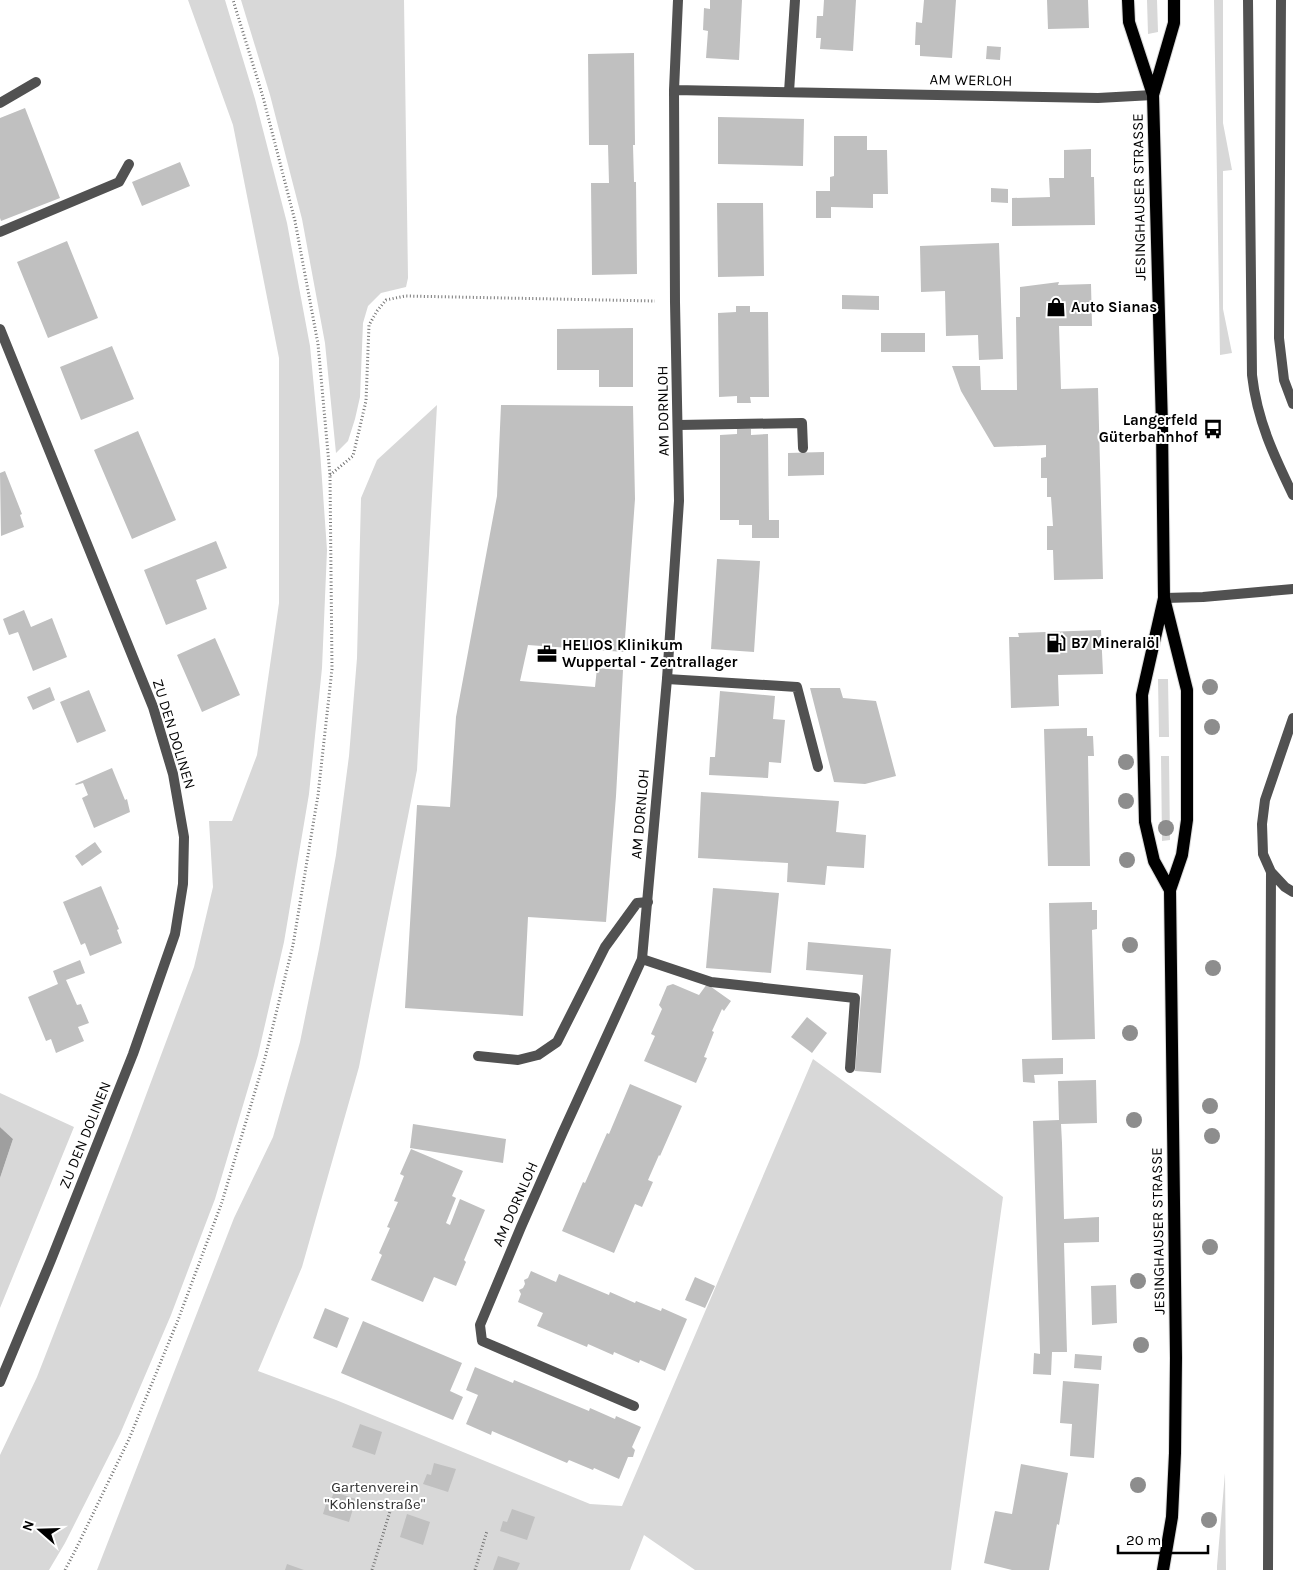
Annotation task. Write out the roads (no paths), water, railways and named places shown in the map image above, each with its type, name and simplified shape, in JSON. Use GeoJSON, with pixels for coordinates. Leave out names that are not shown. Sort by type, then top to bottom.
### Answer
{"type":"FeatureCollection","features":[{"type":"Feature","properties":{"kind":"main road","name":"JESINGHAUSER STRASSE"},"geometry":{"type":"LineString","coordinates":[[1128,0],[1128,22],[1153,96],[1162,426],[1164,598],[1142,696],[1145,822],[1154,861],[1170,890]]}},
{"type":"Feature","properties":{"kind":"main road","name":"JESINGHAUSER STRASSE"},"geometry":{"type":"LineString","coordinates":[[1153,96],[1174,23],[1174,0]]}},
{"type":"Feature","properties":{"kind":"main road","name":"JESINGHAUSER STRASSE"},"geometry":{"type":"LineString","coordinates":[[1163,1570],[1172,1517],[1176,1368],[1170,890],[1182,855],[1187,820],[1187,690],[1164,598]]}},
{"type":"Feature","properties":{"kind":"street"},"geometry":{"type":"LineString","coordinates":[[674,90],[678,0]]}},
{"type":"Feature","properties":{"kind":"street"},"geometry":{"type":"LineString","coordinates":[[789,92],[795,0]]}},
{"type":"Feature","properties":{"kind":"street"},"geometry":{"type":"LineString","coordinates":[[1248,0],[1252,375],[1260,420],[1293,495]]}},
{"type":"Feature","properties":{"kind":"street"},"geometry":{"type":"LineString","coordinates":[[1281,0],[1279,338],[1284,380],[1293,404]]}},
{"type":"Feature","properties":{"kind":"street"},"geometry":{"type":"LineString","coordinates":[[0,103],[36,82]]}},
{"type":"Feature","properties":{"kind":"street","name":"AM WERLOH"},"geometry":{"type":"LineString","coordinates":[[674,90],[1098,98],[1153,96]]}},
{"type":"Feature","properties":{"kind":"street","name":"AM DORNLOH"},"geometry":{"type":"LineString","coordinates":[[634,1406],[482,1342],[480,1325],[540,1185],[642,959],[667,679],[679,501],[675,302],[674,90]]}},
{"type":"Feature","properties":{"kind":"street"},"geometry":{"type":"LineString","coordinates":[[0,232],[120,182],[129,164]]}},
{"type":"Feature","properties":{"kind":"street","name":"ZU DEN DOLINEN"},"geometry":{"type":"LineString","coordinates":[[0,329],[153,707],[174,774],[184,837],[183,884],[175,934],[133,1054],[0,1382]]}},
{"type":"Feature","properties":{"kind":"street"},"geometry":{"type":"LineString","coordinates":[[678,425],[802,423],[803,448]]}},
{"type":"Feature","properties":{"kind":"street"},"geometry":{"type":"LineString","coordinates":[[1164,598],[1203,597],[1293,589]]}},
{"type":"Feature","properties":{"kind":"street"},"geometry":{"type":"LineString","coordinates":[[667,679],[797,688],[818,767]]}},
{"type":"Feature","properties":{"kind":"street"},"geometry":{"type":"LineString","coordinates":[[1268,1570],[1271,872],[1264,854],[1262,824],[1265,800],[1293,718]]}},
{"type":"Feature","properties":{"kind":"street"},"geometry":{"type":"LineString","coordinates":[[1271,872],[1285,887],[1293,892]]}},
{"type":"Feature","properties":{"kind":"street"},"geometry":{"type":"LineString","coordinates":[[478,1056],[518,1060],[538,1055],[557,1042],[605,947],[637,903],[648,902]]}},
{"type":"Feature","properties":{"kind":"street"},"geometry":{"type":"LineString","coordinates":[[642,959],[711,982],[855,998],[850,1068]]}},
{"type":"Feature","properties":{"kind":"place","name":"Auto Sianas"},"geometry":{"type":"Point","coordinates":[1056,307]}},
{"type":"Feature","properties":{"kind":"place","name":"Langerfeld Güterbahnhof"},"geometry":{"type":"Point","coordinates":[1213,429]}},
{"type":"Feature","properties":{"kind":"place","name":"B7 Mineralöl"},"geometry":{"type":"Point","coordinates":[1056,643]}},
{"type":"Feature","properties":{"kind":"place","name":"HELIOS Klinikum Wuppertal - Zentrallager"},"geometry":{"type":"Point","coordinates":[547,654]}},
{"type":"Feature","properties":{"kind":"park label","name":"Gartenverein \"Kohlenstraße\""},"geometry":{"type":"Point","coordinates":[375,1496]}}]}
